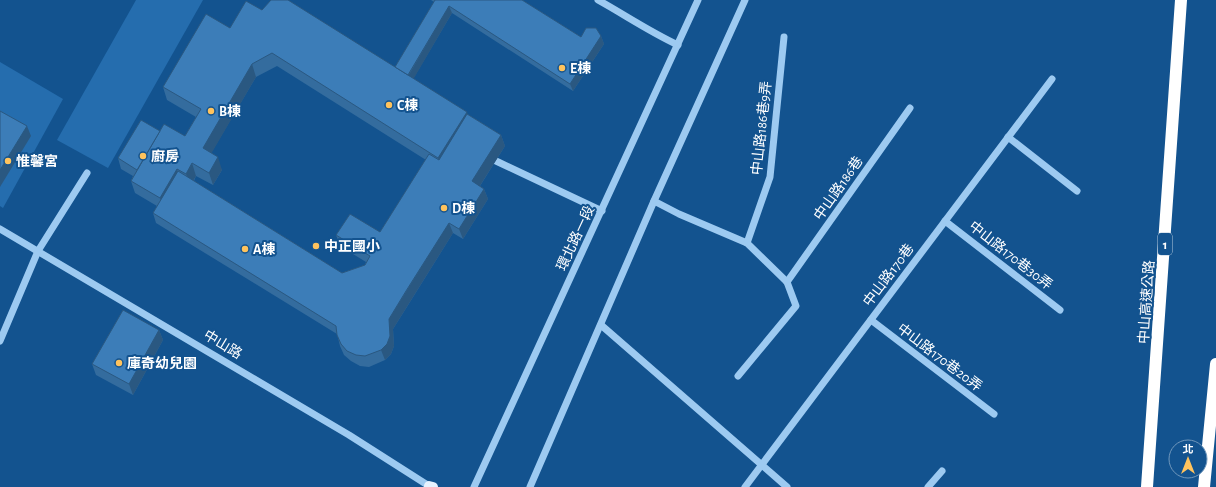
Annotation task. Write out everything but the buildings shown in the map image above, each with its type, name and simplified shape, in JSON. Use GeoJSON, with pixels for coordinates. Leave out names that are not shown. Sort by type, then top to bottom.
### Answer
{"type":"FeatureCollection","features":[{"type":"Feature","properties":{"kind":"highway","name":"中山高速公路"},"geometry":{"type":"LineString","coordinates":[[1147,487],[1181,0]]}},
{"type":"Feature","properties":{"kind":"highway"},"geometry":{"type":"LineString","coordinates":[[1204,487],[1216,364]]}},
{"type":"Feature","properties":{"kind":"street"},"geometry":{"type":"LineString","coordinates":[[598,0],[646,26],[658,36],[678,45]]}},
{"type":"Feature","properties":{"kind":"street","name":"環北路一段"},"geometry":{"type":"LineString","coordinates":[[474,487],[698,0]]}},
{"type":"Feature","properties":{"kind":"street"},"geometry":{"type":"LineString","coordinates":[[530,487],[654,201],[745,0]]}},
{"type":"Feature","properties":{"kind":"street","name":"中山路186巷9弄"},"geometry":{"type":"LineString","coordinates":[[747,243],[770,177],[784,37]]}},
{"type":"Feature","properties":{"kind":"street","name":"中山路170巷"},"geometry":{"type":"LineString","coordinates":[[744,487],[1052,79]]}},
{"type":"Feature","properties":{"kind":"street","name":"中山路186巷"},"geometry":{"type":"LineString","coordinates":[[787,282],[910,108]]}},
{"type":"Feature","properties":{"kind":"street"},"geometry":{"type":"LineString","coordinates":[[1008,137],[1077,191]]}},
{"type":"Feature","properties":{"kind":"street"},"geometry":{"type":"LineString","coordinates":[[496,161],[602,211]]}},
{"type":"Feature","properties":{"kind":"street"},"geometry":{"type":"LineString","coordinates":[[0,340],[38,251],[87,173]]}},
{"type":"Feature","properties":{"kind":"street"},"geometry":{"type":"LineString","coordinates":[[654,201],[679,214],[747,243],[787,282],[796,306],[738,376]]}},
{"type":"Feature","properties":{"kind":"street","name":"中山路170巷30弄"},"geometry":{"type":"LineString","coordinates":[[945,221],[1060,310]]}},
{"type":"Feature","properties":{"kind":"street","name":"中山路"},"geometry":{"type":"LineString","coordinates":[[0,229],[349,435],[430,487]]}},
{"type":"Feature","properties":{"kind":"street","name":"中山路170巷20弄"},"geometry":{"type":"LineString","coordinates":[[871,320],[994,414]]}},
{"type":"Feature","properties":{"kind":"street"},"geometry":{"type":"LineString","coordinates":[[601,325],[787,487]]}},
{"type":"Feature","properties":{"kind":"street"},"geometry":{"type":"LineString","coordinates":[[928,487],[942,471]]}},
{"type":"Feature","properties":{"kind":"shaded area"},"geometry":{"type":"Polygon","coordinates":[[[136,0],[203,0],[108,168],[57,140],[136,0]]]}},
{"type":"Feature","properties":{"kind":"shaded area"},"geometry":{"type":"Polygon","coordinates":[[[0,62],[63,99],[3,208],[0,206],[0,62]]]}},
{"type":"Feature","properties":{"kind":"place","name":"E棟"},"geometry":{"type":"Point","coordinates":[562,68]}},
{"type":"Feature","properties":{"kind":"place","name":"C棟"},"geometry":{"type":"Point","coordinates":[389,105]}},
{"type":"Feature","properties":{"kind":"place","name":"B棟"},"geometry":{"type":"Point","coordinates":[211,111]}},
{"type":"Feature","properties":{"kind":"place","name":"廚房"},"geometry":{"type":"Point","coordinates":[143,156]}},
{"type":"Feature","properties":{"kind":"place","name":"惟馨宮"},"geometry":{"type":"Point","coordinates":[8,161]}},
{"type":"Feature","properties":{"kind":"place","name":"D棟"},"geometry":{"type":"Point","coordinates":[444,208]}},
{"type":"Feature","properties":{"kind":"place","name":"中正國小"},"geometry":{"type":"Point","coordinates":[316,246]}},
{"type":"Feature","properties":{"kind":"place","name":"A棟"},"geometry":{"type":"Point","coordinates":[245,249]}},
{"type":"Feature","properties":{"kind":"place","name":"庫奇幼兒園"},"geometry":{"type":"Point","coordinates":[119,363]}}]}
